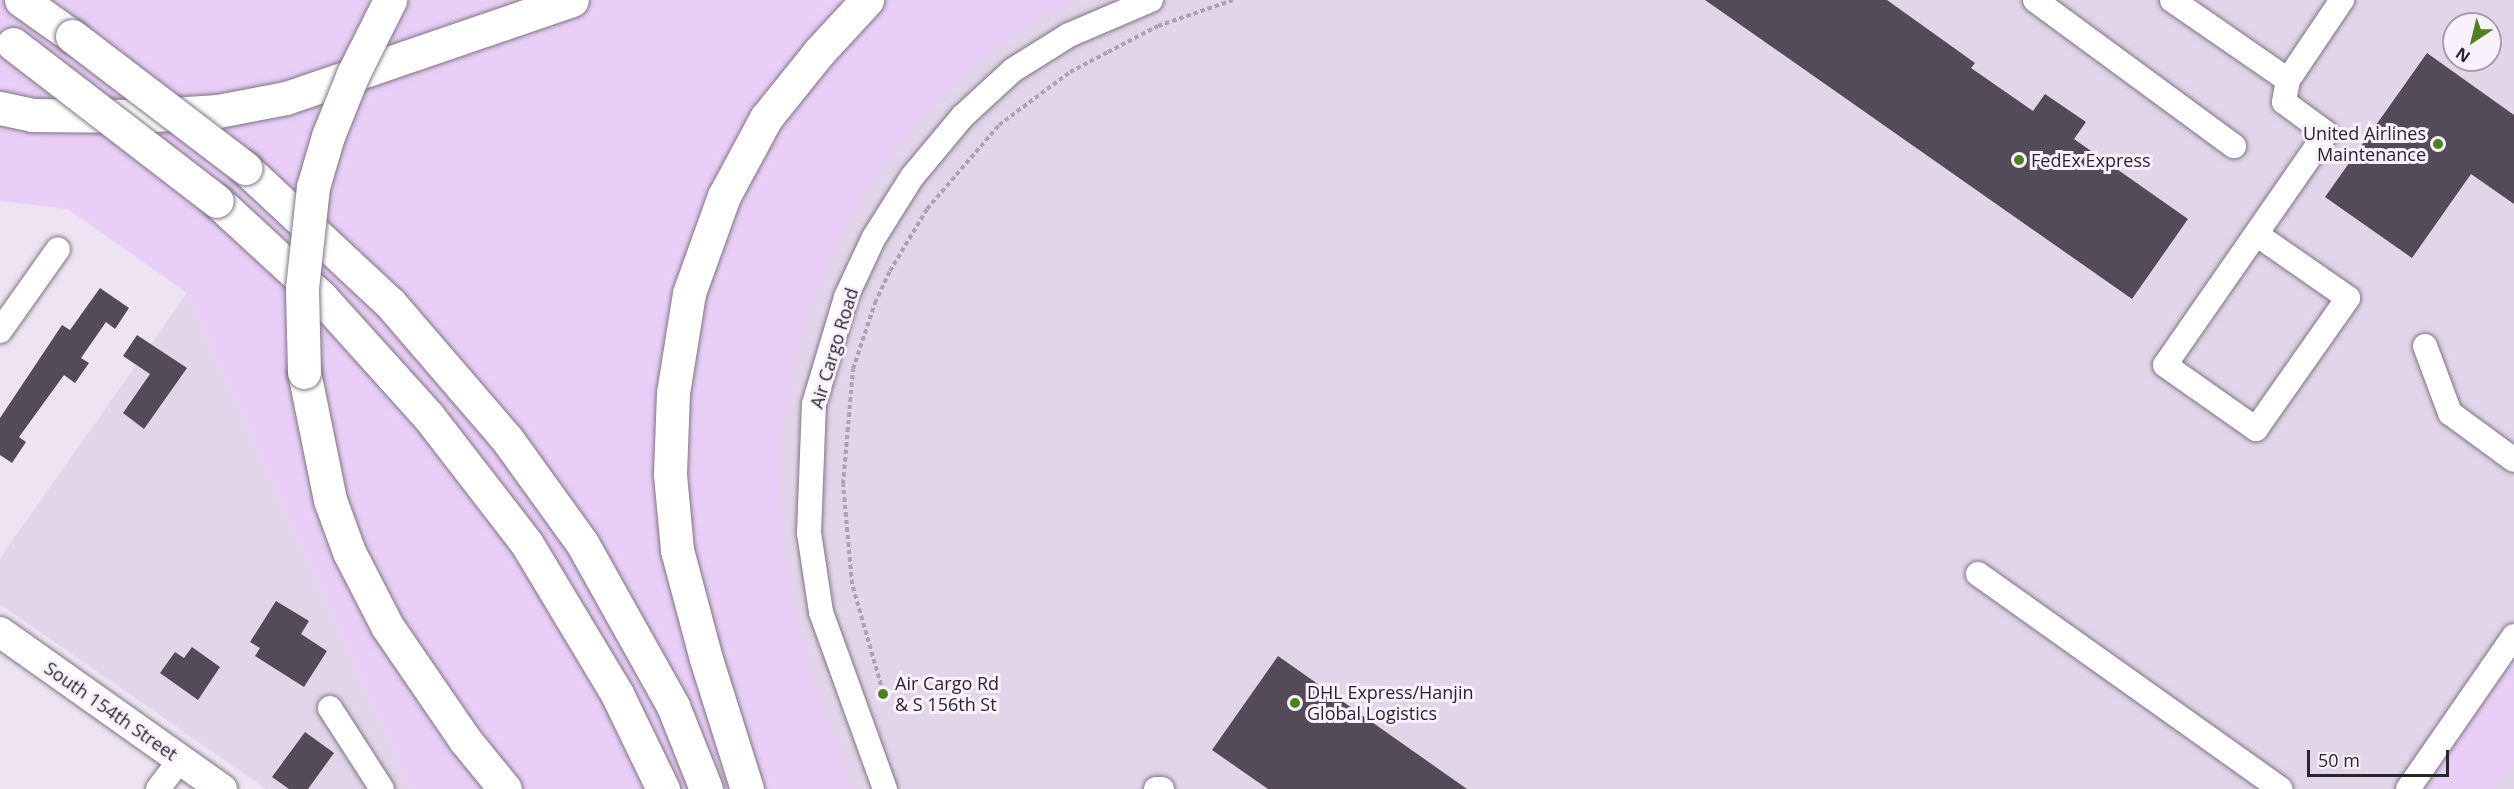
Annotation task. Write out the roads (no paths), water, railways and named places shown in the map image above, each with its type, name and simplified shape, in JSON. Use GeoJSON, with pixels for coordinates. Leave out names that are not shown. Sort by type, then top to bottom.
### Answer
{"type":"FeatureCollection","features":[{"type":"Feature","properties":{"kind":"highway"},"geometry":{"type":"LineString","coordinates":[[21,0],[72,36],[245,168],[390,303],[507,439],[582,543],[673,706],[706,789]]}},
{"type":"Feature","properties":{"kind":"highway"},"geometry":{"type":"LineString","coordinates":[[390,0],[352,74],[328,136],[314,187],[302,288],[304,372],[330,500],[350,552],[387,626],[465,740],[506,789]]}},
{"type":"Feature","properties":{"kind":"highway"},"geometry":{"type":"LineString","coordinates":[[0,108],[32,115],[140,116],[218,111],[286,98],[572,0]]}},
{"type":"Feature","properties":{"kind":"highway"},"geometry":{"type":"LineString","coordinates":[[747,789],[706,659],[677,550],[669,474],[673,393],[689,293],[724,196],[766,118],[819,52],[867,0]]}},
{"type":"Feature","properties":{"kind":"highway"},"geometry":{"type":"LineString","coordinates":[[6,39],[217,201],[321,297],[429,417],[526,544],[617,694],[663,789]]}},
{"type":"Feature","properties":{"kind":"main road","name":"South 154th Street"},"geometry":{"type":"LineString","coordinates":[[0,632],[222,789]]}},
{"type":"Feature","properties":{"kind":"street","name":"Air Cargo Road"},"geometry":{"type":"LineString","coordinates":[[885,789],[821,612],[809,533],[814,404],[846,297],[873,239],[912,177],[962,117],[1013,70],[1069,35],[1151,0]]}},
{"type":"Feature","properties":{"kind":"street"},"geometry":{"type":"LineString","coordinates":[[2035,0],[2234,146]]}},
{"type":"Feature","properties":{"kind":"street"},"geometry":{"type":"LineString","coordinates":[[2172,0],[2288,80]]}},
{"type":"Feature","properties":{"kind":"street"},"geometry":{"type":"LineString","coordinates":[[2256,234],[2348,298],[2256,429],[2165,365],[2326,133],[2284,102],[2288,80],[2342,0]]}},
{"type":"Feature","properties":{"kind":"street"},"geometry":{"type":"LineString","coordinates":[[0,332],[58,249]]}},
{"type":"Feature","properties":{"kind":"street"},"geometry":{"type":"LineString","coordinates":[[2425,346],[2450,413],[2514,459]]}},
{"type":"Feature","properties":{"kind":"street"},"geometry":{"type":"LineString","coordinates":[[1978,574],[2280,789]]}},
{"type":"Feature","properties":{"kind":"street"},"geometry":{"type":"LineString","coordinates":[[2408,789],[2514,636]]}},
{"type":"Feature","properties":{"kind":"street"},"geometry":{"type":"LineString","coordinates":[[330,708],[371,784]]}},
{"type":"Feature","properties":{"kind":"street"},"geometry":{"type":"LineString","coordinates":[[158,789],[180,760]]}},
{"type":"Feature","properties":{"kind":"place","name":"United Airlines Maintenance"},"geometry":{"type":"Point","coordinates":[2438,144]}},
{"type":"Feature","properties":{"kind":"place","name":"FedEx Express"},"geometry":{"type":"Point","coordinates":[2019,160]}},
{"type":"Feature","properties":{"kind":"place","name":"Air Cargo Rd & S 156th St"},"geometry":{"type":"Point","coordinates":[883,694]}},
{"type":"Feature","properties":{"kind":"place","name":"DHL Express/Hanjin Global Logistics"},"geometry":{"type":"Point","coordinates":[1295,703]}}]}
